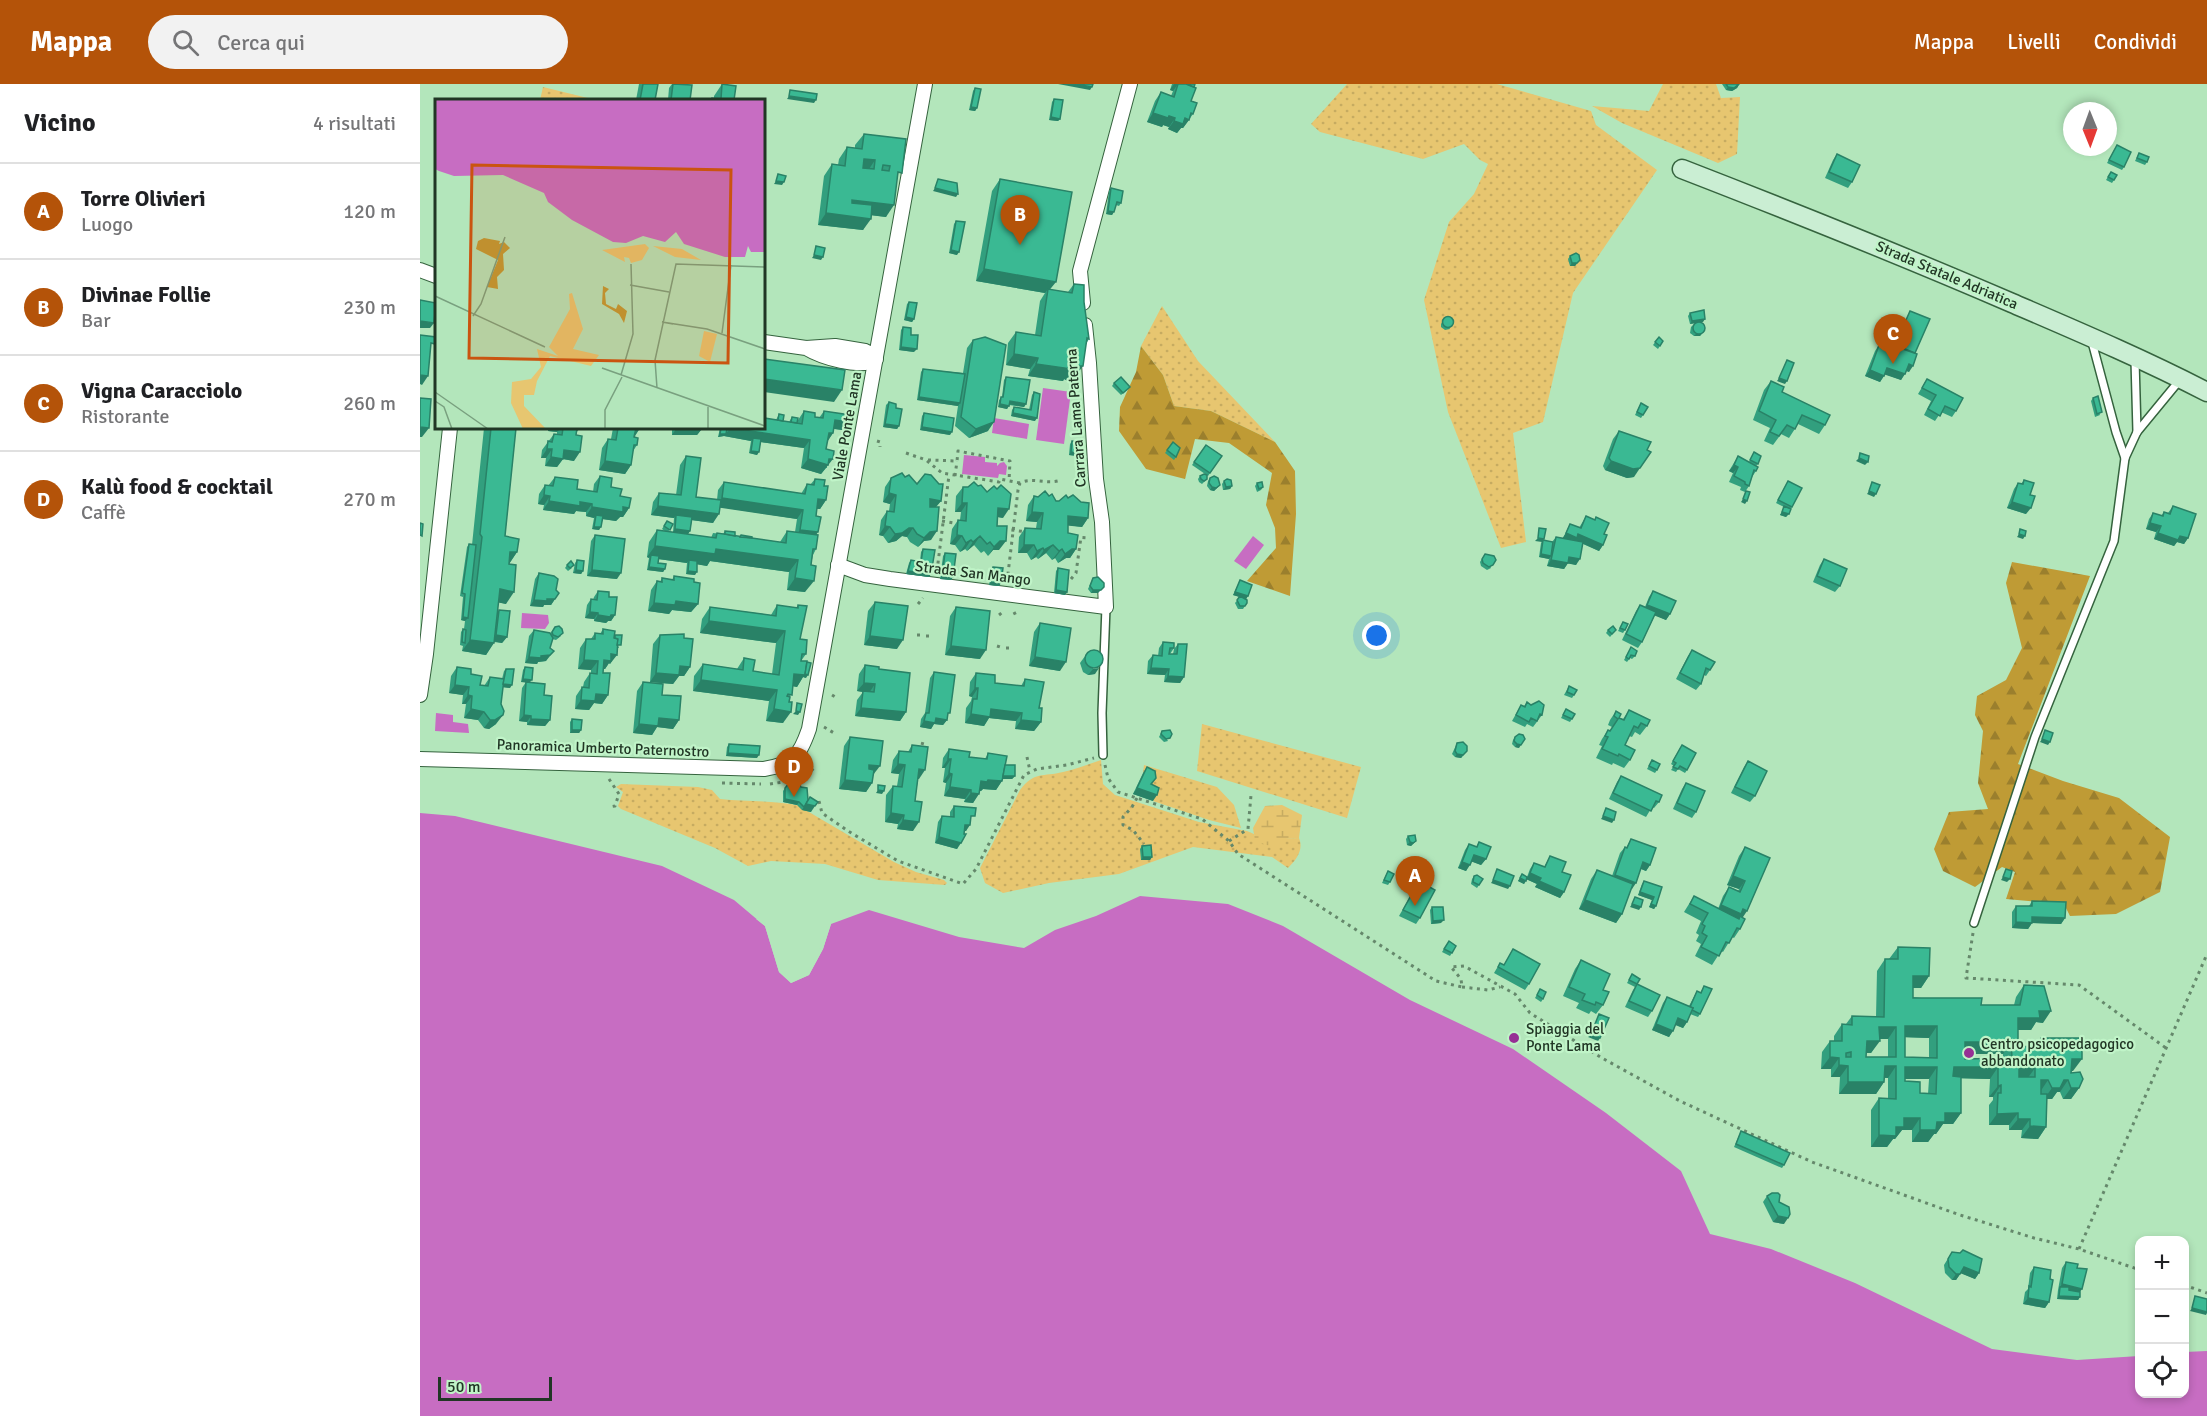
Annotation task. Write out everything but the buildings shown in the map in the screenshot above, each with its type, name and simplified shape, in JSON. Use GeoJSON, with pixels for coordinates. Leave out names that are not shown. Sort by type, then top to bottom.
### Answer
{"type":"FeatureCollection","features":[{"type":"Feature","properties":{"kind":"main road","name":"Strada Statale Adriatica"},"geometry":{"type":"LineString","coordinates":[[1682,169],[1811,218],[2091,337],[2207,392]]}},
{"type":"Feature","properties":{"kind":"street","name":"Viale Ponte Lama"},"geometry":{"type":"LineString","coordinates":[[785,765],[793,761],[799,753],[809,729],[925,84]]}},
{"type":"Feature","properties":{"kind":"street","name":"Carrara Lama Paterna"},"geometry":{"type":"LineString","coordinates":[[1106,607],[1102,522],[1096,479],[1089,363],[1080,271],[1130,84]]}},
{"type":"Feature","properties":{"kind":"street"},"geometry":{"type":"LineString","coordinates":[[420,270],[435,276]]}},
{"type":"Feature","properties":{"kind":"street"},"geometry":{"type":"LineString","coordinates":[[765,342],[806,348],[818,355],[848,362],[866,364],[876,359]]}},
{"type":"Feature","properties":{"kind":"street"},"geometry":{"type":"LineString","coordinates":[[420,695],[428,642],[450,429]]}},
{"type":"Feature","properties":{"kind":"street","name":"Strada San Mango"},"geometry":{"type":"LineString","coordinates":[[838,565],[890,579],[1106,607]]}},
{"type":"Feature","properties":{"kind":"street","name":"Panoramica Umberto Paternostro"},"geometry":{"type":"LineString","coordinates":[[420,759],[725,769],[764,769],[785,765]]}},
{"type":"Feature","properties":{"kind":"lane"},"geometry":{"type":"LineString","coordinates":[[2091,337],[2125,458]]}},
{"type":"Feature","properties":{"kind":"lane"},"geometry":{"type":"LineString","coordinates":[[2135,357],[2137,432]]}},
{"type":"Feature","properties":{"kind":"lane"},"geometry":{"type":"LineString","coordinates":[[1974,923],[2035,737],[2114,541],[2125,458],[2137,432],[2181,378]]}},
{"type":"Feature","properties":{"kind":"lane","name":"Carrara Lama Paterna"},"geometry":{"type":"LineString","coordinates":[[1103,755],[1102,713],[1106,607]]}},
{"type":"Feature","properties":{"kind":"path"},"geometry":{"type":"LineString","coordinates":[[877,441],[880,442],[880,447]]}},
{"type":"Feature","properties":{"kind":"path"},"geometry":{"type":"LineString","coordinates":[[955,476],[958,451],[1010,461],[1009,481]]}},
{"type":"Feature","properties":{"kind":"path"},"geometry":{"type":"LineString","coordinates":[[906,453],[926,460],[957,462]]}},
{"type":"Feature","properties":{"kind":"path"},"geometry":{"type":"LineString","coordinates":[[926,460],[942,473],[955,476],[999,483],[1000,479],[1020,483],[1030,480],[1049,483],[1058,481]]}},
{"type":"Feature","properties":{"kind":"path"},"geometry":{"type":"LineString","coordinates":[[938,576],[936,576],[949,475]]}},
{"type":"Feature","properties":{"kind":"path"},"geometry":{"type":"LineString","coordinates":[[1011,586],[1007,585],[1020,483]]}},
{"type":"Feature","properties":{"kind":"path"},"geometry":{"type":"LineString","coordinates":[[942,521],[966,525]]}},
{"type":"Feature","properties":{"kind":"path"},"geometry":{"type":"LineString","coordinates":[[1002,528],[1035,533]]}},
{"type":"Feature","properties":{"kind":"path"},"geometry":{"type":"LineString","coordinates":[[1071,536],[1092,538]]}},
{"type":"Feature","properties":{"kind":"path"},"geometry":{"type":"LineString","coordinates":[[1071,579],[1076,573],[1081,537]]}},
{"type":"Feature","properties":{"kind":"path"},"geometry":{"type":"LineString","coordinates":[[918,604],[923,598]]}},
{"type":"Feature","properties":{"kind":"path"},"geometry":{"type":"LineString","coordinates":[[999,615],[1004,611]]}},
{"type":"Feature","properties":{"kind":"path"},"geometry":{"type":"LineString","coordinates":[[1014,612],[1017,618]]}},
{"type":"Feature","properties":{"kind":"path"},"geometry":{"type":"LineString","coordinates":[[917,635],[926,636]]}},
{"type":"Feature","properties":{"kind":"path"},"geometry":{"type":"LineString","coordinates":[[997,646],[1006,648]]}},
{"type":"Feature","properties":{"kind":"path"},"geometry":{"type":"LineString","coordinates":[[824,727],[834,734]]}},
{"type":"Feature","properties":{"kind":"path"},"geometry":{"type":"LineString","coordinates":[[922,745],[924,738]]}},
{"type":"Feature","properties":{"kind":"path"},"geometry":{"type":"LineString","coordinates":[[819,801],[822,813],[898,861],[963,884],[976,869],[1024,775],[1030,771],[1067,765],[1103,755],[1106,772],[1112,786],[1118,792],[1202,819],[1229,841],[1238,854],[1436,981],[1488,990],[1502,986]]}},
{"type":"Feature","properties":{"kind":"path"},"geometry":{"type":"LineString","coordinates":[[1027,757],[1030,771]]}},
{"type":"Feature","properties":{"kind":"path"},"geometry":{"type":"LineString","coordinates":[[803,779],[816,766]]}},
{"type":"Feature","properties":{"kind":"path"},"geometry":{"type":"LineString","coordinates":[[608,778],[619,794],[615,806],[609,807]]}},
{"type":"Feature","properties":{"kind":"path"},"geometry":{"type":"LineString","coordinates":[[1229,841],[1248,829],[1251,795]]}},
{"type":"Feature","properties":{"kind":"path"},"geometry":{"type":"LineString","coordinates":[[1137,798],[1123,817],[1123,825],[1133,830],[1144,844]]}},
{"type":"Feature","properties":{"kind":"path"},"geometry":{"type":"LineString","coordinates":[[1974,923],[1966,978],[2079,985],[2166,1048]]}},
{"type":"Feature","properties":{"kind":"path"},"geometry":{"type":"LineString","coordinates":[[2079,1249],[2207,954]]}},
{"type":"Feature","properties":{"kind":"path"},"geometry":{"type":"LineString","coordinates":[[1462,987],[1461,979],[1451,967],[1464,966],[1502,986],[1515,994],[1530,1013],[1602,1058],[1680,1101],[1788,1152],[1957,1214],[2034,1238],[2079,1249],[2135,1269]]}},
{"type":"Feature","properties":{"kind":"path"},"geometry":{"type":"LineString","coordinates":[[2189,1287],[2207,1293]]}},
{"type":"Feature","properties":{"kind":"green space"},"geometry":{"type":"Polygon","coordinates":[[[1347,84],[1497,84],[1591,111],[1596,125],[1657,170],[1573,293],[1543,422],[1513,433],[1526,542],[1501,548],[1448,412],[1424,300],[1449,222],[1474,194],[1488,164],[1480,160],[1464,144],[1423,159],[1320,132],[1311,124],[1347,84]]]}},
{"type":"Feature","properties":{"kind":"green space"},"geometry":{"type":"Polygon","coordinates":[[[1663,84],[1716,84],[1721,98],[1740,97],[1737,154],[1718,163],[1622,123],[1592,106],[1649,111],[1663,84]]]}},
{"type":"Feature","properties":{"kind":"green space"},"geometry":{"type":"Polygon","coordinates":[[[543,87],[592,99],[540,99],[543,87]]]}},
{"type":"Feature","properties":{"kind":"green space"},"geometry":{"type":"Polygon","coordinates":[[[1162,306],[1198,361],[1275,442],[1211,411],[1174,406],[1163,375],[1141,346],[1162,306]]]}},
{"type":"Feature","properties":{"kind":"green space"},"geometry":{"type":"Polygon","coordinates":[[[1141,346],[1163,375],[1174,406],[1211,411],[1275,442],[1295,471],[1296,514],[1290,596],[1247,581],[1276,548],[1275,528],[1266,505],[1272,473],[1229,443],[1195,439],[1185,479],[1146,469],[1119,431],[1120,407],[1136,372],[1141,346]]]}},
{"type":"Feature","properties":{"kind":"green space"},"geometry":{"type":"Polygon","coordinates":[[[2012,562],[2090,576],[2018,764],[2119,798],[2170,837],[2160,892],[2116,914],[2070,916],[2064,904],[2006,899],[2015,872],[2002,867],[1975,887],[1943,871],[1934,849],[1949,812],[1988,809],[1978,783],[1983,731],[1975,715],[1977,696],[2006,680],[2022,648],[2006,583],[2012,562]]]}},
{"type":"Feature","properties":{"kind":"green space"},"geometry":{"type":"Polygon","coordinates":[[[1202,724],[1361,767],[1347,818],[1197,771],[1202,724]]]}},
{"type":"Feature","properties":{"kind":"green space"},"geometry":{"type":"Polygon","coordinates":[[[1101,760],[1103,784],[1115,795],[1199,822],[1247,831],[1254,834],[1256,840],[1299,838],[1301,847],[1298,855],[1288,868],[1272,857],[1193,847],[1119,874],[1049,883],[1003,893],[985,883],[980,868],[1025,784],[1034,777],[1068,771],[1101,760]]]}},
{"type":"Feature","properties":{"kind":"green space"},"geometry":{"type":"Polygon","coordinates":[[[1144,765],[1217,787],[1234,805],[1241,828],[1153,801],[1155,794],[1143,773],[1144,765]]]}},
{"type":"Feature","properties":{"kind":"green space"},"geometry":{"type":"Polygon","coordinates":[[[621,784],[698,787],[712,790],[720,799],[797,805],[894,862],[947,883],[945,885],[878,880],[825,864],[771,861],[748,866],[715,848],[621,809],[618,806],[623,792],[616,787],[621,784]]]}},
{"type":"Feature","properties":{"kind":"green space"},"geometry":{"type":"Polygon","coordinates":[[[1282,805],[1302,815],[1299,838],[1286,839],[1278,846],[1266,845],[1255,840],[1253,828],[1265,806],[1282,805]]]}},
{"type":"Feature","properties":{"kind":"shaded area"},"geometry":{"type":"Polygon","coordinates":[[[1043,388],[1071,392],[1064,444],[1036,440],[1043,388]]]}},
{"type":"Feature","properties":{"kind":"shaded area"},"geometry":{"type":"Polygon","coordinates":[[[994,418],[1029,424],[1027,439],[992,433],[994,418]]]}},
{"type":"Feature","properties":{"kind":"shaded area"},"geometry":{"type":"Polygon","coordinates":[[[964,455],[985,457],[985,462],[997,463],[997,466],[1004,462],[1007,466],[1006,475],[999,474],[998,478],[962,474],[964,455]]]}},
{"type":"Feature","properties":{"kind":"shaded area"},"geometry":{"type":"Polygon","coordinates":[[[1253,536],[1264,545],[1246,569],[1234,561],[1253,536]]]}},
{"type":"Feature","properties":{"kind":"shaded area"},"geometry":{"type":"Polygon","coordinates":[[[522,613],[548,615],[549,623],[545,629],[521,628],[522,613]]]}},
{"type":"Feature","properties":{"kind":"shaded area"},"geometry":{"type":"Polygon","coordinates":[[[436,713],[453,715],[453,722],[468,724],[469,733],[435,731],[436,713]]]}},
{"type":"Feature","properties":{"kind":"shaded area"},"geometry":{"type":"Polygon","coordinates":[[[420,813],[455,816],[662,866],[734,900],[765,926],[779,972],[791,983],[809,975],[823,949],[831,924],[869,910],[959,937],[1024,948],[1055,930],[1096,916],[1140,896],[1228,904],[1283,926],[1410,1000],[1513,1049],[1606,1113],[1681,1171],[1710,1234],[1771,1249],[1855,1283],[1992,1349],[2077,1360],[2135,1356],[2135,1398],[2189,1398],[2189,1352],[2207,1351],[2207,1416],[420,1416],[420,813]]]}},
{"type":"Feature","properties":{"kind":"pier"},"geometry":{"type":"Polygon","coordinates":[[[756,919],[761,919],[767,925],[782,970],[792,979],[807,973],[820,948],[828,924],[831,924],[823,949],[809,975],[791,983],[779,972],[765,926],[756,919]]]}},
{"type":"Feature","properties":{"kind":"place","name":"Divinae Follie"},"geometry":{"type":"Point","coordinates":[1020,245]}},
{"type":"Feature","properties":{"kind":"place","name":"Vigna Caracciolo"},"geometry":{"type":"Point","coordinates":[1893,364]}},
{"type":"Feature","properties":{"kind":"place","name":"Kalù food & cocktail"},"geometry":{"type":"Point","coordinates":[794,797]}},
{"type":"Feature","properties":{"kind":"place","name":"Torre Olivieri"},"geometry":{"type":"Point","coordinates":[1415,906]}},
{"type":"Feature","properties":{"kind":"place","name":"Spiaggia del Ponte Lama"},"geometry":{"type":"Point","coordinates":[1514,1038]}},
{"type":"Feature","properties":{"kind":"place","name":"Centro psicopedagogico abbandonato"},"geometry":{"type":"Point","coordinates":[1969,1053]}}]}
